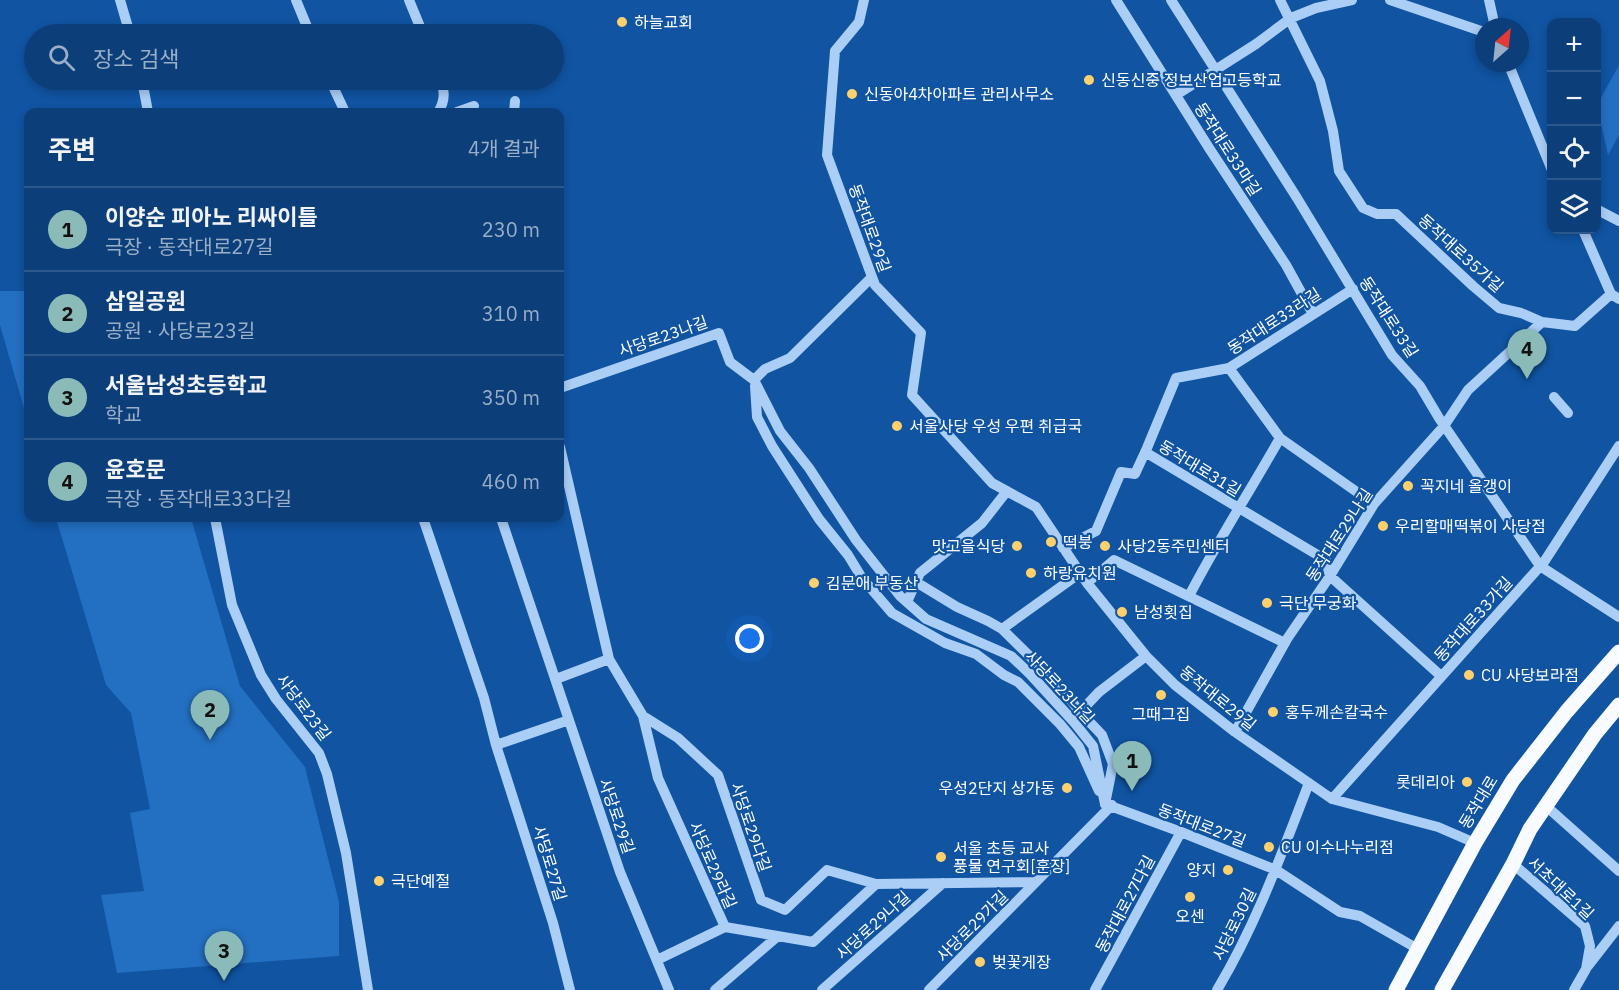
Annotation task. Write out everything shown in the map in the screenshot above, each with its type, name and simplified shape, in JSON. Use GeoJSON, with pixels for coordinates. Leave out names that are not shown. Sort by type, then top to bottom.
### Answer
{"type":"FeatureCollection","features":[{"type":"Feature","properties":{"kind":"main road","name":"동작대로"},"geometry":{"type":"LineString","coordinates":[[1396,990],[1474,843],[1513,780],[1567,711],[1619,652]]}},
{"type":"Feature","properties":{"kind":"main road"},"geometry":{"type":"LineString","coordinates":[[1442,990],[1513,864],[1530,829],[1595,734],[1619,705]]}},
{"type":"Feature","properties":{"kind":"street"},"geometry":{"type":"LineString","coordinates":[[120,0],[127,24]]}},
{"type":"Feature","properties":{"kind":"street"},"geometry":{"type":"LineString","coordinates":[[296,0],[306,24]]}},
{"type":"Feature","properties":{"kind":"street"},"geometry":{"type":"LineString","coordinates":[[409,0],[419,24]]}},
{"type":"Feature","properties":{"kind":"street","name":"동작대로29길"},"geometry":{"type":"LineString","coordinates":[[864,0],[859,22],[835,51],[827,155],[874,285],[921,333],[912,395],[992,483],[1036,507],[1087,583],[1146,656],[1175,684],[1235,732],[1332,799],[1438,827],[1474,843]]}},
{"type":"Feature","properties":{"kind":"street","name":"동작대로33마길"},"geometry":{"type":"LineString","coordinates":[[1116,0],[1286,265],[1312,314]]}},
{"type":"Feature","properties":{"kind":"street","name":"동작대로33길"},"geometry":{"type":"LineString","coordinates":[[1171,0],[1392,355],[1420,386],[1444,426],[1540,566],[1619,616]]}},
{"type":"Feature","properties":{"kind":"street","name":"동작대로35가길"},"geometry":{"type":"LineString","coordinates":[[1280,0],[1291,18],[1320,81],[1333,131],[1339,171],[1363,208],[1377,214],[1396,214],[1499,308],[1521,313],[1542,322],[1575,326],[1615,297]]}},
{"type":"Feature","properties":{"kind":"street"},"geometry":{"type":"LineString","coordinates":[[1176,95],[1256,44],[1291,18],[1316,8],[1352,0]]}},
{"type":"Feature","properties":{"kind":"street"},"geometry":{"type":"LineString","coordinates":[[1390,0],[1475,29]]}},
{"type":"Feature","properties":{"kind":"street"},"geometry":{"type":"LineString","coordinates":[[1489,0],[1493,18]]}},
{"type":"Feature","properties":{"kind":"street"},"geometry":{"type":"LineString","coordinates":[[1512,72],[1547,160]]}},
{"type":"Feature","properties":{"kind":"street"},"geometry":{"type":"LineString","coordinates":[[144,90],[147,108]]}},
{"type":"Feature","properties":{"kind":"street"},"geometry":{"type":"LineString","coordinates":[[335,90],[343,108]]}},
{"type":"Feature","properties":{"kind":"street"},"geometry":{"type":"LineString","coordinates":[[441,108],[444,90]]}},
{"type":"Feature","properties":{"kind":"street"},"geometry":{"type":"LineString","coordinates":[[468,108],[474,106]]}},
{"type":"Feature","properties":{"kind":"street"},"geometry":{"type":"LineString","coordinates":[[1601,212],[1619,221]]}},
{"type":"Feature","properties":{"kind":"street"},"geometry":{"type":"LineString","coordinates":[[1585,234],[1615,297]]}},
{"type":"Feature","properties":{"kind":"street"},"geometry":{"type":"LineString","coordinates":[[754,380],[765,369],[790,358],[872,277]]}},
{"type":"Feature","properties":{"kind":"street","name":"동작대로33라길"},"geometry":{"type":"LineString","coordinates":[[1063,548],[1096,531],[1122,472],[1135,474],[1176,378],[1229,368],[1353,289]]}},
{"type":"Feature","properties":{"kind":"street","name":"동작대로29나길"},"geometry":{"type":"LineString","coordinates":[[1235,732],[1285,643],[1374,504],[1444,426],[1468,390],[1542,322]]}},
{"type":"Feature","properties":{"kind":"street","name":"사당로23나길"},"geometry":{"type":"LineString","coordinates":[[564,387],[719,333],[730,362],[754,380],[780,431],[809,468],[877,568],[907,602],[926,619],[1011,656],[1030,674],[1093,746],[1109,805]]}},
{"type":"Feature","properties":{"kind":"street"},"geometry":{"type":"LineString","coordinates":[[1229,368],[1280,438],[1374,504]]}},
{"type":"Feature","properties":{"kind":"street","name":"사당로23나길"},"geometry":{"type":"LineString","coordinates":[[754,380],[757,417],[772,446],[819,519],[848,555],[862,578],[892,613],[945,643],[976,654],[1004,675],[1018,682],[1060,724],[1079,747],[1109,805]]}},
{"type":"Feature","properties":{"kind":"street"},"geometry":{"type":"LineString","coordinates":[[1554,398],[1568,413]]}},
{"type":"Feature","properties":{"kind":"street","name":"동작대로31길"},"geometry":{"type":"LineString","coordinates":[[1189,596],[1211,554],[1240,509],[1280,438]]}},
{"type":"Feature","properties":{"kind":"street","name":"동작대로33가길"},"geometry":{"type":"LineString","coordinates":[[1332,799],[1540,566],[1619,446]]}},
{"type":"Feature","properties":{"kind":"street","name":"동작대로31길"},"geometry":{"type":"LineString","coordinates":[[1145,452],[1326,560],[1330,576],[1441,676]]}},
{"type":"Feature","properties":{"kind":"street","name":"사당로29다길"},"geometry":{"type":"LineString","coordinates":[[564,464],[609,659],[643,716],[678,738],[718,775],[761,900],[785,910],[827,870],[876,884],[1036,882]]}},
{"type":"Feature","properties":{"kind":"street"},"geometry":{"type":"LineString","coordinates":[[907,602],[920,573],[982,523],[1007,491]]}},
{"type":"Feature","properties":{"kind":"street","name":"사당로23길"},"geometry":{"type":"LineString","coordinates":[[216,522],[232,605],[261,675],[276,699],[320,753],[327,774],[346,853],[368,990]]}},
{"type":"Feature","properties":{"kind":"street","name":"사당로27길"},"geometry":{"type":"LineString","coordinates":[[424,522],[458,616],[496,746],[553,923],[570,990]]}},
{"type":"Feature","properties":{"kind":"street","name":"사당로29길"},"geometry":{"type":"LineString","coordinates":[[502,522],[620,872],[669,990]]}},
{"type":"Feature","properties":{"kind":"street"},"geometry":{"type":"LineString","coordinates":[[1087,583],[1114,560],[1285,643]]}},
{"type":"Feature","properties":{"kind":"street"},"geometry":{"type":"LineString","coordinates":[[1002,629],[1080,573]]}},
{"type":"Feature","properties":{"kind":"street"},"geometry":{"type":"LineString","coordinates":[[916,582],[957,607],[1002,629],[1059,686],[1102,735],[1113,765],[1109,805]]}},
{"type":"Feature","properties":{"kind":"street"},"geometry":{"type":"LineString","coordinates":[[945,643],[952,630]]}},
{"type":"Feature","properties":{"kind":"street"},"geometry":{"type":"LineString","coordinates":[[1080,712],[1099,692],[1146,656]]}},
{"type":"Feature","properties":{"kind":"street"},"geometry":{"type":"LineString","coordinates":[[556,679],[609,659]]}},
{"type":"Feature","properties":{"kind":"street","name":"사당로29라길"},"geometry":{"type":"LineString","coordinates":[[643,716],[658,778],[725,927],[813,942],[876,884]]}},
{"type":"Feature","properties":{"kind":"street"},"geometry":{"type":"LineString","coordinates":[[496,746],[569,720]]}},
{"type":"Feature","properties":{"kind":"street"},"geometry":{"type":"LineString","coordinates":[[1276,870],[1309,783]]}},
{"type":"Feature","properties":{"kind":"street","name":"동작대로27길"},"geometry":{"type":"LineString","coordinates":[[1109,805],[1276,870],[1340,912],[1360,916],[1418,949]]}},
{"type":"Feature","properties":{"kind":"street","name":"사당로29가길"},"geometry":{"type":"LineString","coordinates":[[929,990],[1109,805]]}},
{"type":"Feature","properties":{"kind":"street"},"geometry":{"type":"LineString","coordinates":[[1546,806],[1619,871]]}},
{"type":"Feature","properties":{"kind":"street","name":"동작대로27다길"},"geometry":{"type":"LineString","coordinates":[[1095,990],[1181,832]]}},
{"type":"Feature","properties":{"kind":"street","name":"서초대로1길"},"geometry":{"type":"LineString","coordinates":[[1513,864],[1585,926],[1590,946],[1586,969]]}},
{"type":"Feature","properties":{"kind":"street","name":"사당로30길"},"geometry":{"type":"LineString","coordinates":[[1217,990],[1246,936],[1276,870]]}},
{"type":"Feature","properties":{"kind":"street","name":"사당로29나길"},"geometry":{"type":"LineString","coordinates":[[822,990],[944,883]]}},
{"type":"Feature","properties":{"kind":"street","name":"서초대로1길"},"geometry":{"type":"LineString","coordinates":[[1574,990],[1586,969],[1619,926]]}},
{"type":"Feature","properties":{"kind":"street"},"geometry":{"type":"LineString","coordinates":[[657,960],[725,927]]}},
{"type":"Feature","properties":{"kind":"street"},"geometry":{"type":"LineString","coordinates":[[715,990],[778,936]]}},
{"type":"Feature","properties":{"kind":"shaded area"},"geometry":{"type":"Polygon","coordinates":[[[1619,65],[1619,135],[1608,155],[1601,123],[1601,98],[1619,65]]]}},
{"type":"Feature","properties":{"kind":"shaded area"},"geometry":{"type":"Polygon","coordinates":[[[0,291],[24,291],[24,408],[0,325],[0,291]]]}},
{"type":"Feature","properties":{"kind":"shaded area"},"geometry":{"type":"Polygon","coordinates":[[[57,522],[192,522],[240,686],[305,767],[339,902],[339,956],[117,973],[101,895],[144,891],[130,813],[150,809],[131,713],[106,685],[57,522]]]}},
{"type":"Feature","properties":{"kind":"place","name":"하늘교회"},"geometry":{"type":"Point","coordinates":[622,22]}},
{"type":"Feature","properties":{"kind":"place","name":"신동신중 정보산업고등학교"},"geometry":{"type":"Point","coordinates":[1089,80]}},
{"type":"Feature","properties":{"kind":"place","name":"신동아4차아파트 관리사무소"},"geometry":{"type":"Point","coordinates":[852,94]}},
{"type":"Feature","properties":{"kind":"place","name":"윤호문"},"geometry":{"type":"Point","coordinates":[1527,379]}},
{"type":"Feature","properties":{"kind":"place","name":"서울사당 우성 우편 취급국"},"geometry":{"type":"Point","coordinates":[897,426]}},
{"type":"Feature","properties":{"kind":"place","name":"꼭지네 올갱이"},"geometry":{"type":"Point","coordinates":[1408,486]}},
{"type":"Feature","properties":{"kind":"place","name":"우리할매떡볶이 사당점"},"geometry":{"type":"Point","coordinates":[1383,526]}},
{"type":"Feature","properties":{"kind":"place","name":"떡붕"},"geometry":{"type":"Point","coordinates":[1051,542]}},
{"type":"Feature","properties":{"kind":"place","name":"맛고을식당"},"geometry":{"type":"Point","coordinates":[1017,546]}},
{"type":"Feature","properties":{"kind":"place","name":"사당2동주민센터"},"geometry":{"type":"Point","coordinates":[1105,546]}},
{"type":"Feature","properties":{"kind":"place","name":"하랑유치원"},"geometry":{"type":"Point","coordinates":[1031,573]}},
{"type":"Feature","properties":{"kind":"place","name":"김문애 부동산"},"geometry":{"type":"Point","coordinates":[814,583]}},
{"type":"Feature","properties":{"kind":"place","name":"극단 무궁화"},"geometry":{"type":"Point","coordinates":[1267,603]}},
{"type":"Feature","properties":{"kind":"place","name":"남성횟집"},"geometry":{"type":"Point","coordinates":[1122,612]}},
{"type":"Feature","properties":{"kind":"place","name":"CU 사당보라점"},"geometry":{"type":"Point","coordinates":[1469,675]}},
{"type":"Feature","properties":{"kind":"place","name":"그때그집"},"geometry":{"type":"Point","coordinates":[1161,695]}},
{"type":"Feature","properties":{"kind":"place","name":"홍두께손칼국수"},"geometry":{"type":"Point","coordinates":[1273,712]}},
{"type":"Feature","properties":{"kind":"place","name":"삼일공원"},"geometry":{"type":"Point","coordinates":[210,740]}},
{"type":"Feature","properties":{"kind":"place","name":"롯데리아"},"geometry":{"type":"Point","coordinates":[1467,782]}},
{"type":"Feature","properties":{"kind":"place","name":"우성2단지 상가동"},"geometry":{"type":"Point","coordinates":[1067,788]}},
{"type":"Feature","properties":{"kind":"place","name":"이양순 피아노 리싸이틀"},"geometry":{"type":"Point","coordinates":[1132,791]}},
{"type":"Feature","properties":{"kind":"place","name":"CU 이수나누리점"},"geometry":{"type":"Point","coordinates":[1269,847]}},
{"type":"Feature","properties":{"kind":"place","name":"서울 초등 교사 풍물 연구회[훈장]"},"geometry":{"type":"Point","coordinates":[941,857]}},
{"type":"Feature","properties":{"kind":"place","name":"양지"},"geometry":{"type":"Point","coordinates":[1228,870]}},
{"type":"Feature","properties":{"kind":"place","name":"극단예절"},"geometry":{"type":"Point","coordinates":[379,881]}},
{"type":"Feature","properties":{"kind":"place","name":"오센"},"geometry":{"type":"Point","coordinates":[1190,897]}},
{"type":"Feature","properties":{"kind":"place","name":"벚꽃게장"},"geometry":{"type":"Point","coordinates":[980,962]}},
{"type":"Feature","properties":{"kind":"place","name":"서울남성초등학교"},"geometry":{"type":"Point","coordinates":[224,981]}}]}
